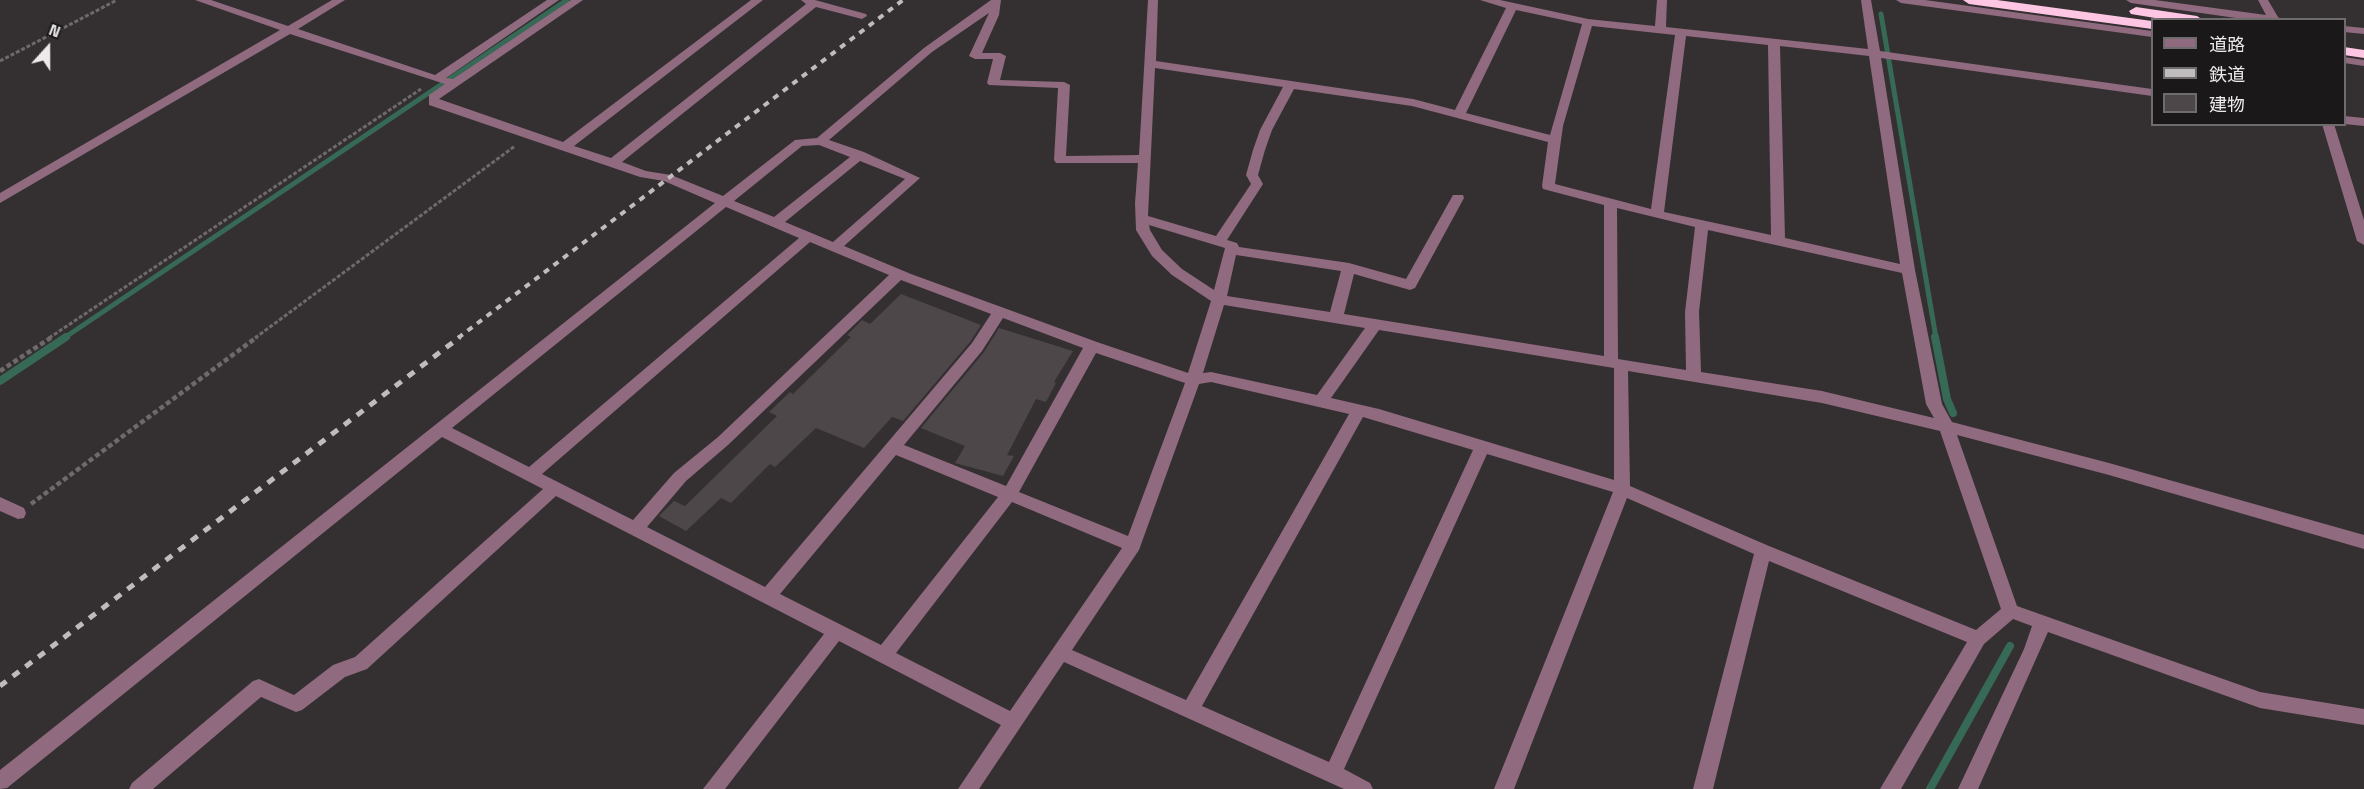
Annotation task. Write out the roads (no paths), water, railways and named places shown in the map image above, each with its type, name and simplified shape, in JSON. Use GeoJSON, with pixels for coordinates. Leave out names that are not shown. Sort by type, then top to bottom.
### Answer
{"type":"FeatureCollection","features":[{"type":"Feature","properties":{"kind":"highway"},"geometry":{"type":"LineString","coordinates":[[1969,0],[2151,25]]}},
{"type":"Feature","properties":{"kind":"highway"},"geometry":{"type":"LineString","coordinates":[[2054,0],[2183,18]]}},
{"type":"Feature","properties":{"kind":"highway"},"geometry":{"type":"LineString","coordinates":[[2346,39],[2364,42]]}},
{"type":"Feature","properties":{"kind":"highway"},"geometry":{"type":"LineString","coordinates":[[2346,51],[2364,54]]}},
{"type":"Feature","properties":{"kind":"street"},"geometry":{"type":"LineString","coordinates":[[200,0],[436,79],[456,83]]}},
{"type":"Feature","properties":{"kind":"street"},"geometry":{"type":"LineString","coordinates":[[0,199],[340,0]]}},
{"type":"Feature","properties":{"kind":"street"},"geometry":{"type":"LineString","coordinates":[[436,79],[554,0]]}},
{"type":"Feature","properties":{"kind":"street"},"geometry":{"type":"LineString","coordinates":[[578,0],[433,98],[433,102],[644,174],[667,178],[899,274],[1092,346],[1193,380],[1211,377],[1359,411],[1622,489],[1978,639]]}},
{"type":"Feature","properties":{"kind":"street"},"geometry":{"type":"LineString","coordinates":[[566,146],[758,0]]}},
{"type":"Feature","properties":{"kind":"street"},"geometry":{"type":"LineString","coordinates":[[1153,0],[1141,202],[1143,230],[1157,253],[1177,272],[1219,298],[1822,397],[2109,469],[2364,542]]}},
{"type":"Feature","properties":{"kind":"street"},"geometry":{"type":"LineString","coordinates":[[1485,0],[1588,22],[1875,53],[2151,92]]}},
{"type":"Feature","properties":{"kind":"street"},"geometry":{"type":"LineString","coordinates":[[1660,31],[1662,0]]}},
{"type":"Feature","properties":{"kind":"street"},"geometry":{"type":"LineString","coordinates":[[1866,0],[1908,270],[1934,404],[1947,428],[2010,611]]}},
{"type":"Feature","properties":{"kind":"street"},"geometry":{"type":"LineString","coordinates":[[1901,0],[2151,33]]}},
{"type":"Feature","properties":{"kind":"street"},"geometry":{"type":"LineString","coordinates":[[2131,0],[2267,18]]}},
{"type":"Feature","properties":{"kind":"street"},"geometry":{"type":"LineString","coordinates":[[2263,0],[2274,18]]}},
{"type":"Feature","properties":{"kind":"street"},"geometry":{"type":"LineString","coordinates":[[613,163],[808,1],[862,16]]}},
{"type":"Feature","properties":{"kind":"street"},"geometry":{"type":"LineString","coordinates":[[995,2],[994,15],[975,56],[1000,56],[993,83],[1064,85],[1060,160],[1145,159]]}},
{"type":"Feature","properties":{"kind":"street"},"geometry":{"type":"LineString","coordinates":[[820,141],[928,50],[995,2]]}},
{"type":"Feature","properties":{"kind":"street"},"geometry":{"type":"LineString","coordinates":[[1460,115],[1512,6]]}},
{"type":"Feature","properties":{"kind":"street"},"geometry":{"type":"LineString","coordinates":[[1588,22],[1554,141],[1548,186],[1657,214],[1908,270]]}},
{"type":"Feature","properties":{"kind":"street"},"geometry":{"type":"LineString","coordinates":[[2346,28],[2364,31]]}},
{"type":"Feature","properties":{"kind":"street"},"geometry":{"type":"LineString","coordinates":[[1657,214],[1680,33]]}},
{"type":"Feature","properties":{"kind":"street"},"geometry":{"type":"LineString","coordinates":[[1774,42],[1778,241]]}},
{"type":"Feature","properties":{"kind":"street"},"geometry":{"type":"LineString","coordinates":[[2346,60],[2364,63]]}},
{"type":"Feature","properties":{"kind":"street"},"geometry":{"type":"LineString","coordinates":[[1150,64],[1413,103],[1554,141]]}},
{"type":"Feature","properties":{"kind":"street"},"geometry":{"type":"LineString","coordinates":[[1219,242],[1257,184],[1252,175],[1259,150],[1266,130],[1290,86]]}},
{"type":"Feature","properties":{"kind":"street"},"geometry":{"type":"LineString","coordinates":[[2346,120],[2364,122]]}},
{"type":"Feature","properties":{"kind":"street"},"geometry":{"type":"LineString","coordinates":[[2329,126],[2364,241]]}},
{"type":"Feature","properties":{"kind":"street"},"geometry":{"type":"LineString","coordinates":[[0,782],[799,143],[820,141],[914,178],[835,247]]}},
{"type":"Feature","properties":{"kind":"street"},"geometry":{"type":"LineString","coordinates":[[776,222],[860,155]]}},
{"type":"Feature","properties":{"kind":"street"},"geometry":{"type":"LineString","coordinates":[[1231,250],[1349,268],[1410,285],[1458,198]]}},
{"type":"Feature","properties":{"kind":"street"},"geometry":{"type":"LineString","coordinates":[[1504,789],[1622,489],[1610,202]]}},
{"type":"Feature","properties":{"kind":"street"},"geometry":{"type":"LineString","coordinates":[[968,789],[1133,545],[1193,380],[1219,298],[1232,246],[1142,218]]}},
{"type":"Feature","properties":{"kind":"street"},"geometry":{"type":"LineString","coordinates":[[1694,376],[1692,312],[1702,224]]}},
{"type":"Feature","properties":{"kind":"street"},"geometry":{"type":"LineString","coordinates":[[530,475],[809,236]]}},
{"type":"Feature","properties":{"kind":"street"},"geometry":{"type":"LineString","coordinates":[[1336,318],[1349,268]]}},
{"type":"Feature","properties":{"kind":"street"},"geometry":{"type":"LineString","coordinates":[[636,528],[680,477],[723,441],[899,274]]}},
{"type":"Feature","properties":{"kind":"street"},"geometry":{"type":"LineString","coordinates":[[768,596],[976,347],[1000,312]]}},
{"type":"Feature","properties":{"kind":"street"},"geometry":{"type":"LineString","coordinates":[[1320,402],[1375,325]]}},
{"type":"Feature","properties":{"kind":"street"},"geometry":{"type":"LineString","coordinates":[[885,656],[1010,493],[1092,346]]}},
{"type":"Feature","properties":{"kind":"street"},"geometry":{"type":"LineString","coordinates":[[1190,710],[1359,411]]}},
{"type":"Feature","properties":{"kind":"street"},"geometry":{"type":"LineString","coordinates":[[442,430],[1014,722]]}},
{"type":"Feature","properties":{"kind":"street"},"geometry":{"type":"LineString","coordinates":[[893,447],[1133,545]]}},
{"type":"Feature","properties":{"kind":"street"},"geometry":{"type":"LineString","coordinates":[[1333,773],[1482,447]]}},
{"type":"Feature","properties":{"kind":"street"},"geometry":{"type":"LineString","coordinates":[[139,789],[258,687],[296,704],[339,671],[362,663],[555,487]]}},
{"type":"Feature","properties":{"kind":"street"},"geometry":{"type":"LineString","coordinates":[[0,503],[18,513]]}},
{"type":"Feature","properties":{"kind":"street"},"geometry":{"type":"LineString","coordinates":[[1703,789],[1763,550]]}},
{"type":"Feature","properties":{"kind":"street"},"geometry":{"type":"LineString","coordinates":[[2010,611],[2260,700],[2364,717]]}},
{"type":"Feature","properties":{"kind":"street"},"geometry":{"type":"LineString","coordinates":[[1890,789],[1978,639],[2010,611]]}},
{"type":"Feature","properties":{"kind":"street"},"geometry":{"type":"LineString","coordinates":[[1968,789],[2042,623]]}},
{"type":"Feature","properties":{"kind":"street"},"geometry":{"type":"LineString","coordinates":[[713,789],[837,631]]}},
{"type":"Feature","properties":{"kind":"street"},"geometry":{"type":"LineString","coordinates":[[1061,654],[1333,773],[1363,789]]}},
{"type":"Feature","properties":{"kind":"waterway"},"geometry":{"type":"LineString","coordinates":[[64,338],[567,0]]}},
{"type":"Feature","properties":{"kind":"waterway"},"geometry":{"type":"LineString","coordinates":[[1881,14],[1936,338]]}},
{"type":"Feature","properties":{"kind":"waterway"},"geometry":{"type":"LineString","coordinates":[[0,381],[66,337]]}},
{"type":"Feature","properties":{"kind":"waterway"},"geometry":{"type":"LineString","coordinates":[[1935,337],[1947,399],[1953,413]]}},
{"type":"Feature","properties":{"kind":"waterway"},"geometry":{"type":"LineString","coordinates":[[1930,789],[2010,646]]}},
{"type":"Feature","properties":{"kind":"railway"},"geometry":{"type":"LineString","coordinates":[[458,338],[903,0]]}},
{"type":"Feature","properties":{"kind":"railway"},"geometry":{"type":"LineString","coordinates":[[0,686],[460,337]]}}]}
